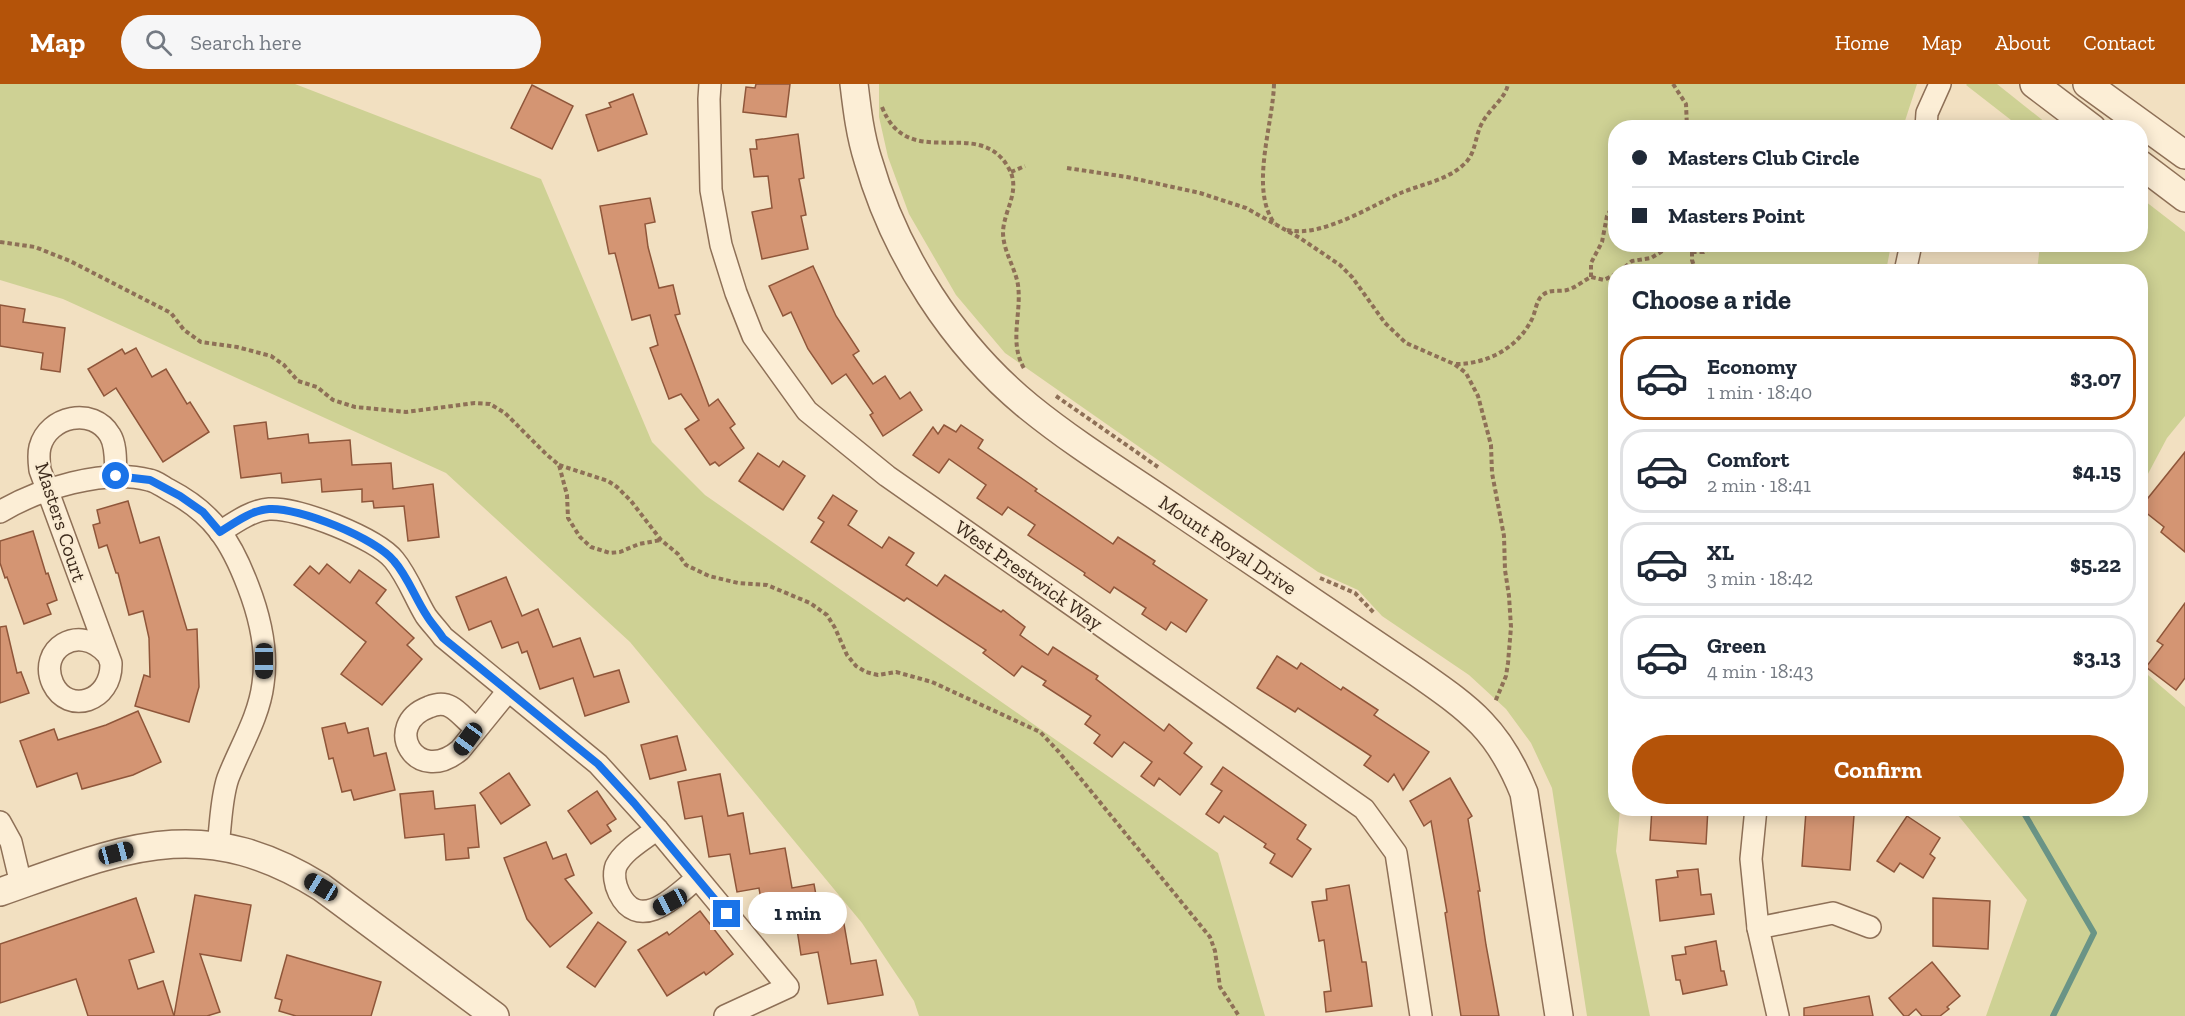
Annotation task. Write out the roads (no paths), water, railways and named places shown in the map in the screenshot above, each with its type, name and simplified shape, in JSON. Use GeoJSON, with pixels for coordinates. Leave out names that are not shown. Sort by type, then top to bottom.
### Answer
{"type":"FeatureCollection","features":[{"type":"Feature","properties":{"kind":"street","name":"West Prestwick Way"},"geometry":{"type":"LineString","coordinates":[[710,84],[711,190],[721,245],[753,336],[807,411],[887,476],[1364,809],[1396,853],[1421,1016]]}},
{"type":"Feature","properties":{"kind":"street","name":"Mount Royal Drive"},"geometry":{"type":"LineString","coordinates":[[854,84],[867,158],[893,230],[930,294],[968,345],[1000,381],[1062,433],[1436,686],[1462,704],[1485,725],[1513,767],[1524,793],[1559,1016]]}},
{"type":"Feature","properties":{"kind":"street"},"geometry":{"type":"LineString","coordinates":[[1927,120],[1940,84]]}},
{"type":"Feature","properties":{"kind":"street"},"geometry":{"type":"LineString","coordinates":[[2034,84],[2081,120]]}},
{"type":"Feature","properties":{"kind":"street"},"geometry":{"type":"LineString","coordinates":[[2087,84],[2137,120]]}},
{"type":"Feature","properties":{"kind":"street"},"geometry":{"type":"LineString","coordinates":[[2148,128],[2185,155]]}},
{"type":"Feature","properties":{"kind":"street"},"geometry":{"type":"LineString","coordinates":[[2148,170],[2185,198]]}},
{"type":"Feature","properties":{"kind":"street","name":"Masters Court"},"geometry":{"type":"LineString","coordinates":[[106,653],[40,470],[40,445],[48,432],[59,422],[74,418],[90,419],[102,425],[111,435],[116,476]]}},
{"type":"Feature","properties":{"kind":"street"},"geometry":{"type":"LineString","coordinates":[[0,512],[47,491],[78,481],[116,476],[150,480],[203,512],[235,553],[264,638],[264,684],[255,717],[227,781],[218,845]]}},
{"type":"Feature","properties":{"kind":"street"},"geometry":{"type":"LineString","coordinates":[[220,532],[244,518],[268,509],[292,511],[318,519],[373,544],[393,559],[407,579],[426,615],[443,638],[598,764],[657,829],[788,987],[725,1016]]}},
{"type":"Feature","properties":{"kind":"street"},"geometry":{"type":"LineString","coordinates":[[476,728],[508,691]]}},
{"type":"Feature","properties":{"kind":"street"},"geometry":{"type":"LineString","coordinates":[[1755,816],[1752,859],[1758,928],[1778,1016]]}},
{"type":"Feature","properties":{"kind":"street"},"geometry":{"type":"LineString","coordinates":[[0,822],[11,842],[10,888],[99,858],[161,844],[218,845],[246,851],[270,860],[306,877],[478,1011]]}},
{"type":"Feature","properties":{"kind":"street"},"geometry":{"type":"LineString","coordinates":[[657,829],[625,853],[615,868],[615,885],[623,901],[637,911],[655,910],[670,902],[697,878]]}},
{"type":"Feature","properties":{"kind":"street"},"geometry":{"type":"LineString","coordinates":[[1758,928],[1833,913],[1870,927]]}},
{"type":"Feature","properties":{"kind":"waterway"},"geometry":{"type":"LineString","coordinates":[[2026,816],[2094,933],[2053,1016]]}}]}
